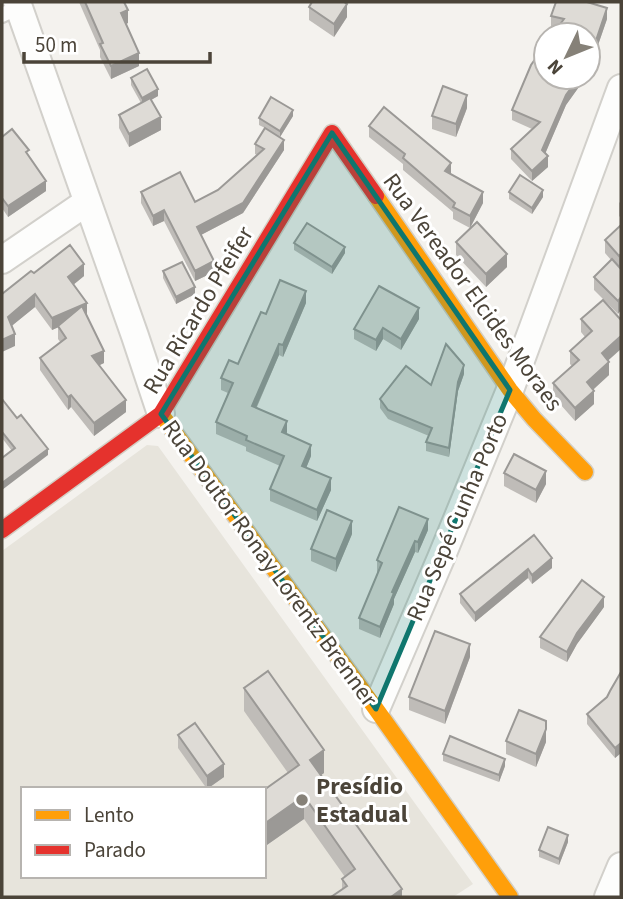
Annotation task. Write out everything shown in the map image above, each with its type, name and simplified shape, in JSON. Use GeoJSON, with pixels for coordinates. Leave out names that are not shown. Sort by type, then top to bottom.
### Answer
{"type":"FeatureCollection","features":[{"type":"Feature","properties":{"kind":"street","name":"Rua Doutor Ronay Lorentz Brenner"},"geometry":{"type":"LineString","coordinates":[[13,8],[87,202],[161,414],[510,897]]}},
{"type":"Feature","properties":{"kind":"street","name":"Rua Sepé Cunha Porto"},"geometry":{"type":"LineString","coordinates":[[376,709],[510,390],[621,88]]}},
{"type":"Feature","properties":{"kind":"street","name":"Rua Vereador Elcides Moraes"},"geometry":{"type":"LineString","coordinates":[[332,133],[510,390],[585,472]]}},
{"type":"Feature","properties":{"kind":"street","name":"Rua Ricardo Pfeifer"},"geometry":{"type":"LineString","coordinates":[[2,530],[161,414],[332,133]]}},
{"type":"Feature","properties":{"kind":"street"},"geometry":{"type":"LineString","coordinates":[[2,260],[87,202]]}},
{"type":"Feature","properties":{"kind":"street"},"geometry":{"type":"LineString","coordinates":[[608,897],[621,866]]}},
{"type":"Feature","properties":{"kind":"highlighted area"},"geometry":{"type":"Polygon","coordinates":[[[332,133],[510,390],[376,709],[161,414],[332,133]]]}},
{"type":"Feature","properties":{"kind":"shaded area"},"geometry":{"type":"Polygon","coordinates":[[[147,445],[158,446],[473,884],[453,897],[2,897],[2,551],[147,445]]]}},
{"type":"Feature","properties":{"kind":"building"},"geometry":{"type":"Polygon","coordinates":[[[85,2],[124,2],[128,10],[121,13],[139,53],[111,66],[85,2]]]}},
{"type":"Feature","properties":{"kind":"building"},"geometry":{"type":"Polygon","coordinates":[[[312,2],[347,4],[334,24],[309,7],[312,2]]]}},
{"type":"Feature","properties":{"kind":"building"},"geometry":{"type":"Polygon","coordinates":[[[556,2],[587,2],[607,8],[602,23],[562,21],[564,19],[551,16],[556,2]]]}},
{"type":"Feature","properties":{"kind":"building"},"geometry":{"type":"Polygon","coordinates":[[[531,65],[532,91],[569,91],[542,150],[548,156],[532,171],[511,149],[540,122],[512,110],[531,65]]]}},
{"type":"Feature","properties":{"kind":"building"},"geometry":{"type":"Polygon","coordinates":[[[147,69],[158,89],[142,98],[131,78],[147,69]]]}},
{"type":"Feature","properties":{"kind":"building"},"geometry":{"type":"Polygon","coordinates":[[[443,86],[467,95],[456,124],[432,116],[443,86]]]}},
{"type":"Feature","properties":{"kind":"building"},"geometry":{"type":"Polygon","coordinates":[[[271,97],[293,110],[280,131],[259,118],[271,97]]]}},
{"type":"Feature","properties":{"kind":"building"},"geometry":{"type":"Polygon","coordinates":[[[150,98],[161,117],[129,134],[119,115],[150,98]]]}},
{"type":"Feature","properties":{"kind":"building"},"geometry":{"type":"Polygon","coordinates":[[[384,107],[451,163],[445,171],[483,192],[470,216],[453,207],[455,203],[403,158],[405,154],[369,126],[384,107]]]}},
{"type":"Feature","properties":{"kind":"building"},"geometry":{"type":"Polygon","coordinates":[[[265,128],[284,140],[243,203],[197,227],[214,261],[195,271],[164,210],[153,216],[141,192],[180,172],[195,202],[218,190],[264,149],[255,144],[265,128]]]}},
{"type":"Feature","properties":{"kind":"building"},"geometry":{"type":"Polygon","coordinates":[[[12,129],[29,150],[26,152],[46,181],[8,206],[2,198],[2,137],[12,129]]]}},
{"type":"Feature","properties":{"kind":"building"},"geometry":{"type":"Polygon","coordinates":[[[520,175],[543,190],[532,208],[509,192],[520,175]]]}},
{"type":"Feature","properties":{"kind":"building"},"geometry":{"type":"Polygon","coordinates":[[[477,222],[507,254],[486,274],[456,242],[477,222]]]}},
{"type":"Feature","properties":{"kind":"building"},"geometry":{"type":"Polygon","coordinates":[[[307,223],[345,247],[332,267],[294,243],[307,223]]]}},
{"type":"Feature","properties":{"kind":"building"},"geometry":{"type":"Polygon","coordinates":[[[621,225],[621,254],[619,256],[605,240],[621,225]]]}},
{"type":"Feature","properties":{"kind":"building"},"geometry":{"type":"Polygon","coordinates":[[[70,245],[84,264],[68,277],[87,303],[52,318],[35,294],[8,317],[15,334],[2,340],[2,294],[70,245]]]}},
{"type":"Feature","properties":{"kind":"building"},"geometry":{"type":"Polygon","coordinates":[[[612,259],[621,269],[621,297],[618,301],[594,277],[612,259]]]}},
{"type":"Feature","properties":{"kind":"building"},"geometry":{"type":"Polygon","coordinates":[[[182,262],[195,287],[176,297],[163,271],[182,262]]]}},
{"type":"Feature","properties":{"kind":"building"},"geometry":{"type":"Polygon","coordinates":[[[280,280],[306,291],[283,345],[279,344],[252,406],[287,421],[282,432],[311,445],[302,466],[331,478],[317,510],[270,489],[284,456],[246,440],[247,436],[216,422],[233,383],[221,378],[229,360],[238,364],[261,312],[266,314],[280,280]]]}},
{"type":"Feature","properties":{"kind":"building"},"geometry":{"type":"Polygon","coordinates":[[[379,286],[419,308],[401,339],[383,328],[376,340],[354,329],[379,286]]]}},
{"type":"Feature","properties":{"kind":"building"},"geometry":{"type":"Polygon","coordinates":[[[603,300],[621,320],[621,336],[602,353],[609,362],[587,382],[594,391],[575,408],[553,383],[579,360],[570,351],[592,331],[581,319],[603,300]]]}},
{"type":"Feature","properties":{"kind":"building"},"geometry":{"type":"Polygon","coordinates":[[[82,306],[104,351],[92,356],[126,400],[94,423],[71,395],[68,397],[40,358],[66,338],[58,326],[82,306]]]}},
{"type":"Feature","properties":{"kind":"building"},"geometry":{"type":"Polygon","coordinates":[[[446,344],[464,365],[458,382],[449,448],[426,442],[432,428],[388,410],[380,399],[406,366],[431,385],[446,344]]]}},
{"type":"Feature","properties":{"kind":"building"},"geometry":{"type":"Polygon","coordinates":[[[2,399],[17,418],[21,415],[48,449],[2,483],[2,458],[15,448],[2,432],[2,399]]]}},
{"type":"Feature","properties":{"kind":"building"},"geometry":{"type":"Polygon","coordinates":[[[514,454],[546,471],[536,490],[504,473],[514,454]]]}},
{"type":"Feature","properties":{"kind":"building"},"geometry":{"type":"Polygon","coordinates":[[[399,507],[428,519],[392,592],[394,593],[380,627],[359,618],[382,563],[377,560],[399,507]]]}},
{"type":"Feature","properties":{"kind":"building"},"geometry":{"type":"Polygon","coordinates":[[[327,510],[352,521],[336,559],[311,549],[327,510]]]}},
{"type":"Feature","properties":{"kind":"building"},"geometry":{"type":"Polygon","coordinates":[[[534,535],[552,558],[532,575],[528,569],[475,613],[460,594],[534,535]]]}},
{"type":"Feature","properties":{"kind":"building"},"geometry":{"type":"Polygon","coordinates":[[[582,580],[604,597],[577,633],[567,652],[540,637],[582,580]]]}},
{"type":"Feature","properties":{"kind":"building"},"geometry":{"type":"Polygon","coordinates":[[[435,631],[470,644],[445,711],[409,697],[435,631]]]}},
{"type":"Feature","properties":{"kind":"building"},"geometry":{"type":"Polygon","coordinates":[[[268,671],[324,750],[310,760],[402,889],[391,897],[331,897],[347,886],[342,879],[355,869],[304,796],[266,823],[266,789],[299,765],[244,688],[268,671]]]}},
{"type":"Feature","properties":{"kind":"building"},"geometry":{"type":"Polygon","coordinates":[[[621,672],[621,743],[615,748],[587,714],[607,697],[621,672]]]}},
{"type":"Feature","properties":{"kind":"building"},"geometry":{"type":"Polygon","coordinates":[[[519,710],[546,721],[546,729],[536,754],[506,741],[519,710]]]}},
{"type":"Feature","properties":{"kind":"building"},"geometry":{"type":"Polygon","coordinates":[[[195,723],[224,764],[207,776],[178,735],[195,723]]]}},
{"type":"Feature","properties":{"kind":"building"},"geometry":{"type":"Polygon","coordinates":[[[450,736],[505,759],[499,775],[443,754],[450,736]]]}},
{"type":"Feature","properties":{"kind":"building"},"geometry":{"type":"Polygon","coordinates":[[[548,827],[568,835],[559,859],[539,850],[548,827]]]}},
{"type":"Feature","properties":{"kind":"traffic: slow"},"geometry":{"type":"LineString","coordinates":[[376,196],[510,390],[585,472]]}},
{"type":"Feature","properties":{"kind":"traffic: slow"},"geometry":{"type":"LineString","coordinates":[[161,414],[510,897]]}},
{"type":"Feature","properties":{"kind":"traffic: jam"},"geometry":{"type":"LineString","coordinates":[[2,530],[161,414],[332,133],[376,196]]}},
{"type":"Feature","properties":{"kind":"place","name":"Presídio Estadual"},"geometry":{"type":"Point","coordinates":[302,800]}}]}
